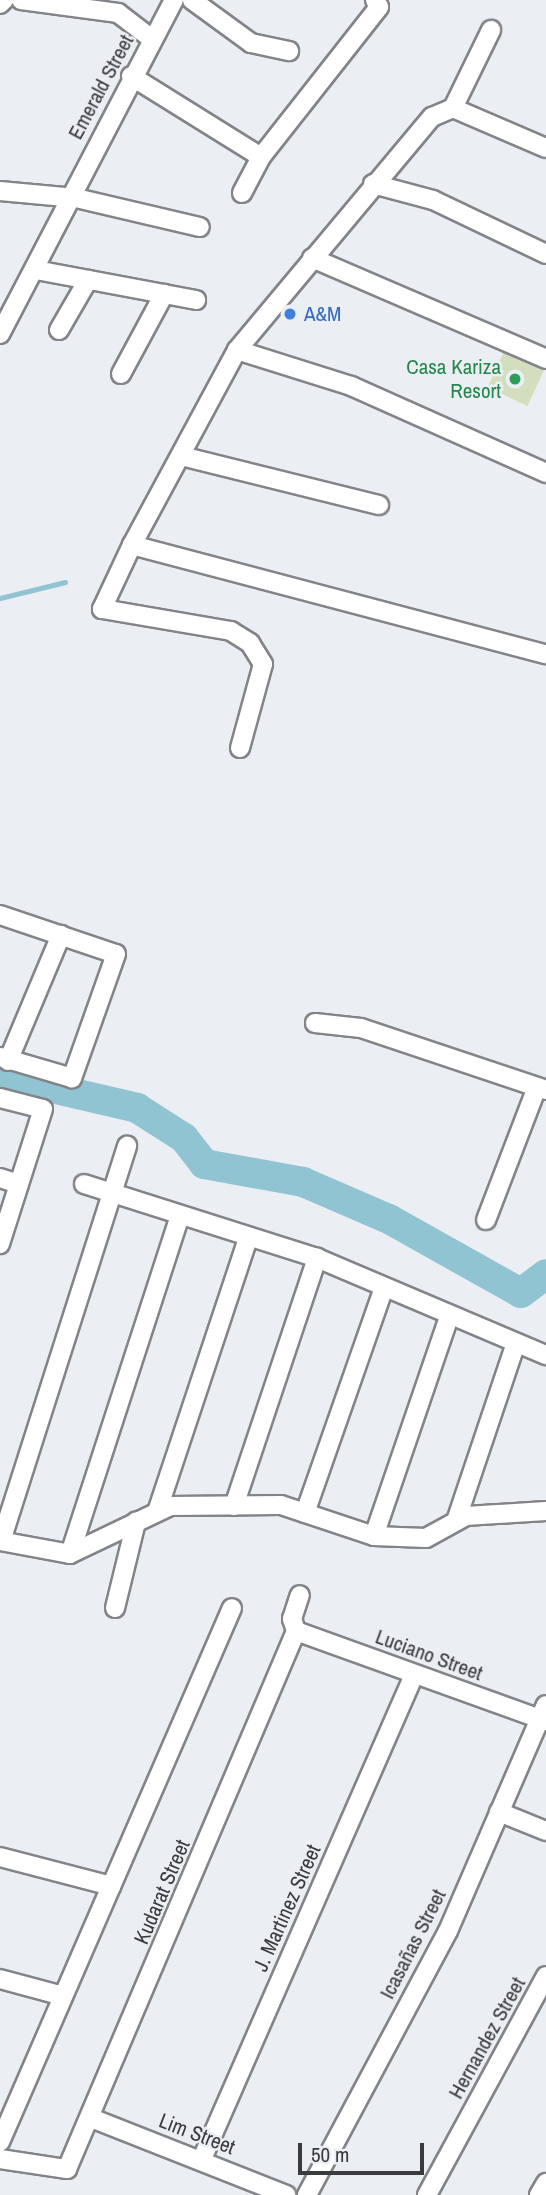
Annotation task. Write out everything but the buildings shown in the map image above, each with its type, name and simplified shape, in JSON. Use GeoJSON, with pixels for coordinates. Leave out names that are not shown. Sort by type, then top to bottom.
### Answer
{"type":"FeatureCollection","features":[{"type":"Feature","properties":{"kind":"street"},"geometry":{"type":"LineString","coordinates":[[0,4],[4,0]]}},
{"type":"Feature","properties":{"kind":"street"},"geometry":{"type":"LineString","coordinates":[[22,0],[118,13],[152,38]]}},
{"type":"Feature","properties":{"kind":"street","name":"Emerald Street"},"geometry":{"type":"LineString","coordinates":[[0,334],[76,198],[82,170],[174,0]]}},
{"type":"Feature","properties":{"kind":"street"},"geometry":{"type":"LineString","coordinates":[[192,0],[251,43],[289,51]]}},
{"type":"Feature","properties":{"kind":"street"},"geometry":{"type":"LineString","coordinates":[[242,193],[261,157],[379,7],[375,0]]}},
{"type":"Feature","properties":{"kind":"street"},"geometry":{"type":"LineString","coordinates":[[240,748],[262,664],[250,643],[231,631],[102,609],[132,545],[237,350],[373,184],[432,117],[453,108],[491,30]]}},
{"type":"Feature","properties":{"kind":"street"},"geometry":{"type":"LineString","coordinates":[[131,76],[261,157]]}},
{"type":"Feature","properties":{"kind":"street"},"geometry":{"type":"LineString","coordinates":[[453,108],[546,148]]}},
{"type":"Feature","properties":{"kind":"street"},"geometry":{"type":"LineString","coordinates":[[373,184],[433,200],[546,254]]}},
{"type":"Feature","properties":{"kind":"street"},"geometry":{"type":"LineString","coordinates":[[0,191],[76,198],[200,227]]}},
{"type":"Feature","properties":{"kind":"street"},"geometry":{"type":"LineString","coordinates":[[312,258],[546,359]]}},
{"type":"Feature","properties":{"kind":"street"},"geometry":{"type":"LineString","coordinates":[[36,270],[196,300]]}},
{"type":"Feature","properties":{"kind":"street"},"geometry":{"type":"LineString","coordinates":[[59,330],[88,280]]}},
{"type":"Feature","properties":{"kind":"street"},"geometry":{"type":"LineString","coordinates":[[121,374],[164,294]]}},
{"type":"Feature","properties":{"kind":"street"},"geometry":{"type":"LineString","coordinates":[[237,350],[351,386],[546,473]]}},
{"type":"Feature","properties":{"kind":"street"},"geometry":{"type":"LineString","coordinates":[[181,457],[379,505]]}},
{"type":"Feature","properties":{"kind":"street"},"geometry":{"type":"LineString","coordinates":[[132,545],[546,654]]}},
{"type":"Feature","properties":{"kind":"street"},"geometry":{"type":"LineString","coordinates":[[0,915],[61,935],[116,954],[72,1078],[4,1059],[61,935]]}},
{"type":"Feature","properties":{"kind":"street"},"geometry":{"type":"LineString","coordinates":[[315,1023],[361,1028],[542,1088],[486,1220]]}},
{"type":"Feature","properties":{"kind":"street"},"geometry":{"type":"LineString","coordinates":[[0,1098],[43,1109],[1,1239]]}},
{"type":"Feature","properties":{"kind":"street"},"geometry":{"type":"LineString","coordinates":[[127,1146],[0,1541],[70,1554],[170,1506],[281,1506],[374,1536],[426,1538],[457,1521],[546,1511]]}},
{"type":"Feature","properties":{"kind":"street"},"geometry":{"type":"LineString","coordinates":[[0,1178],[19,1184]]}},
{"type":"Feature","properties":{"kind":"street"},"geometry":{"type":"LineString","coordinates":[[84,1184],[179,1218],[317,1258],[449,1317],[546,1355]]}},
{"type":"Feature","properties":{"kind":"street"},"geometry":{"type":"LineString","coordinates":[[70,1554],[179,1218]]}},
{"type":"Feature","properties":{"kind":"street"},"geometry":{"type":"LineString","coordinates":[[157,1512],[248,1238]]}},
{"type":"Feature","properties":{"kind":"street"},"geometry":{"type":"LineString","coordinates":[[234,1506],[317,1258]]}},
{"type":"Feature","properties":{"kind":"street"},"geometry":{"type":"LineString","coordinates":[[306,1513],[384,1288]]}},
{"type":"Feature","properties":{"kind":"street"},"geometry":{"type":"LineString","coordinates":[[374,1536],[449,1317]]}},
{"type":"Feature","properties":{"kind":"street"},"geometry":{"type":"LineString","coordinates":[[457,1521],[516,1343]]}},
{"type":"Feature","properties":{"kind":"street"},"geometry":{"type":"LineString","coordinates":[[115,1608],[136,1522]]}},
{"type":"Feature","properties":{"kind":"street","name":"Kudarat Street"},"geometry":{"type":"LineString","coordinates":[[0,2159],[68,2169],[296,1631],[292,1619],[300,1595]]}},
{"type":"Feature","properties":{"kind":"street"},"geometry":{"type":"LineString","coordinates":[[0,2142],[8,2103],[63,1996],[232,1608]]}},
{"type":"Feature","properties":{"kind":"street","name":"Luciano Street"},"geometry":{"type":"LineString","coordinates":[[296,1631],[414,1675],[544,1715]]}},
{"type":"Feature","properties":{"kind":"street","name":"J. Martinez Street"},"geometry":{"type":"LineString","coordinates":[[202,2159],[414,1675]]}},
{"type":"Feature","properties":{"kind":"street","name":"Icasañas Street"},"geometry":{"type":"LineString","coordinates":[[307,2195],[448,1931],[544,1715]]}},
{"type":"Feature","properties":{"kind":"street"},"geometry":{"type":"LineString","coordinates":[[499,1812],[546,1831]]}},
{"type":"Feature","properties":{"kind":"street"},"geometry":{"type":"LineString","coordinates":[[0,1857],[111,1886]]}},
{"type":"Feature","properties":{"kind":"street","name":"Hernandez Street"},"geometry":{"type":"LineString","coordinates":[[427,2195],[546,1976]]}},
{"type":"Feature","properties":{"kind":"street"},"geometry":{"type":"LineString","coordinates":[[0,1979],[63,1996]]}},
{"type":"Feature","properties":{"kind":"street","name":"Lim Street"},"geometry":{"type":"LineString","coordinates":[[91,2119],[202,2159],[286,2195]]}},
{"type":"Feature","properties":{"kind":"street"},"geometry":{"type":"LineString","coordinates":[[540,2195],[546,2183]]}},
{"type":"Feature","properties":{"kind":"green space","name":"Casa Kariza Resort"},"geometry":{"type":"Polygon","coordinates":[[[504,352],[544,371],[527,406],[488,387],[504,352]]]}},
{"type":"Feature","properties":{"kind":"waterway"},"geometry":{"type":"LineString","coordinates":[[0,598],[65,582]]}},
{"type":"Feature","properties":{"kind":"waterway"},"geometry":{"type":"LineString","coordinates":[[0,1076],[137,1108],[184,1138],[204,1164],[303,1182],[389,1219],[521,1293],[546,1274]]}},
{"type":"Feature","properties":{"kind":"place","name":"A&M"},"geometry":{"type":"Point","coordinates":[290,314]}},
{"type":"Feature","properties":{"kind":"place","name":"Casa Kariza Resort"},"geometry":{"type":"Point","coordinates":[515,379]}}]}
